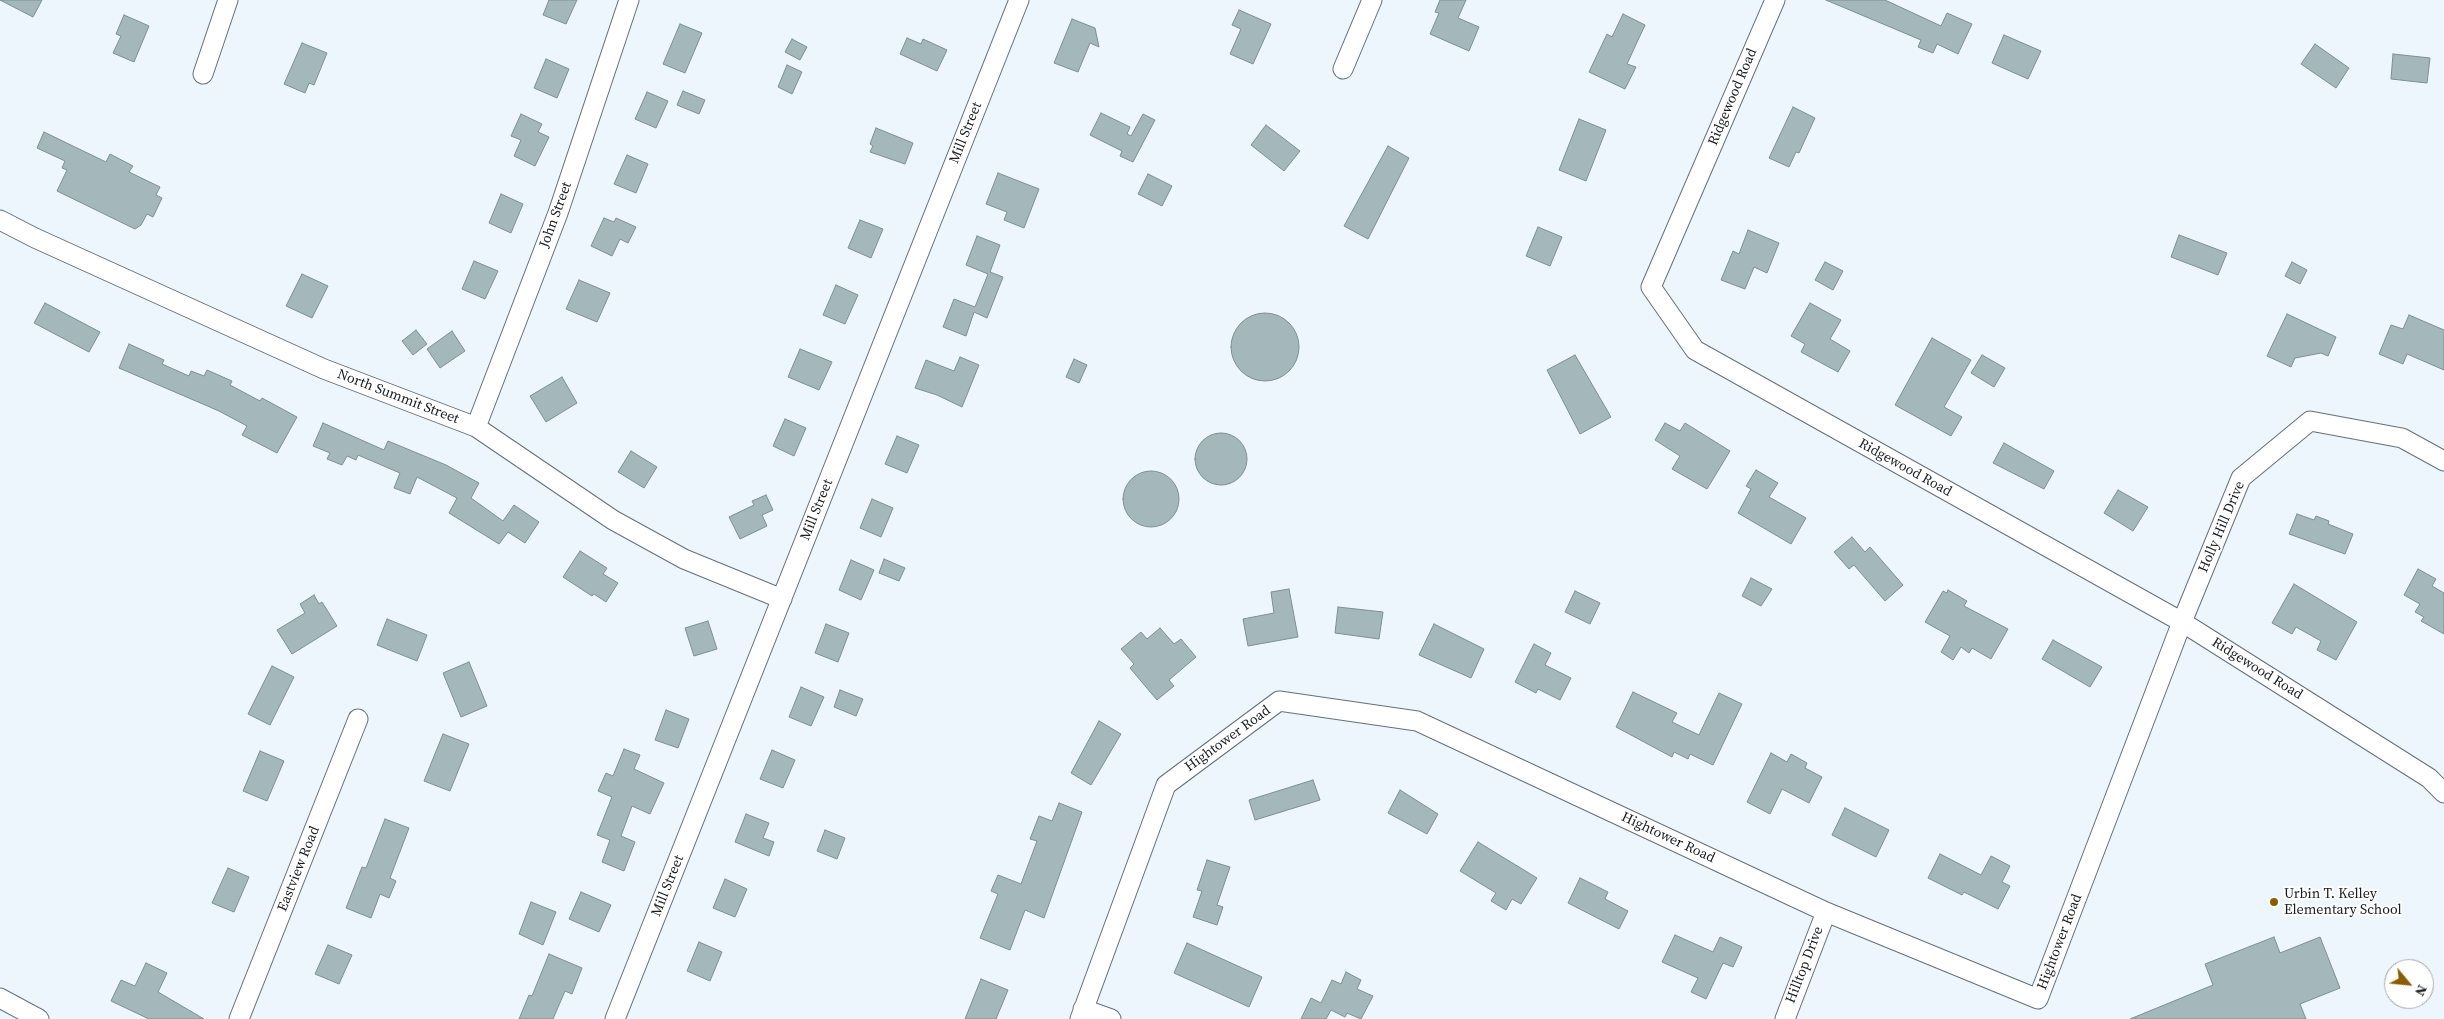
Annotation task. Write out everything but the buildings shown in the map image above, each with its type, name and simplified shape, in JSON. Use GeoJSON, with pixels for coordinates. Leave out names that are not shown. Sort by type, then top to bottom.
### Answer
{"type":"FeatureCollection","features":[{"type":"Feature","properties":{"kind":"street"},"geometry":{"type":"LineString","coordinates":[[202,74],[228,0]]}},
{"type":"Feature","properties":{"kind":"street","name":"John Street"},"geometry":{"type":"LineString","coordinates":[[476,427],[558,213],[630,0]]}},
{"type":"Feature","properties":{"kind":"street","name":"Mill Street"},"geometry":{"type":"LineString","coordinates":[[615,1019],[1019,0]]}},
{"type":"Feature","properties":{"kind":"street"},"geometry":{"type":"LineString","coordinates":[[1343,69],[1372,0]]}},
{"type":"Feature","properties":{"kind":"street","name":"Ridgewood Road"},"geometry":{"type":"LineString","coordinates":[[1775,0],[1651,287],[1695,350],[2182,622],[2429,778],[2444,793]]}},
{"type":"Feature","properties":{"kind":"street","name":"North Summit Street"},"geometry":{"type":"LineString","coordinates":[[0,220],[35,238],[324,369],[476,427],[613,520],[684,559],[782,598]]}},
{"type":"Feature","properties":{"kind":"street","name":"Holly Hill Drive"},"geometry":{"type":"LineString","coordinates":[[2182,622],[2241,478],[2310,421],[2402,438],[2444,461]]}},
{"type":"Feature","properties":{"kind":"street","name":"Hightower Road"},"geometry":{"type":"LineString","coordinates":[[1081,1014],[1166,785],[1279,701],[1417,721],[1826,912],[2038,999],[2182,622]]}},
{"type":"Feature","properties":{"kind":"street","name":"Eastview Road"},"geometry":{"type":"LineString","coordinates":[[239,1019],[358,719]]}},
{"type":"Feature","properties":{"kind":"street","name":"Hilltop Drive"},"geometry":{"type":"LineString","coordinates":[[1785,1019],[1826,912]]}},
{"type":"Feature","properties":{"kind":"street"},"geometry":{"type":"LineString","coordinates":[[0,998],[39,1019]]}},
{"type":"Feature","properties":{"kind":"street"},"geometry":{"type":"LineString","coordinates":[[1081,1014],[1111,1019]]}},
{"type":"Feature","properties":{"kind":"place","name":"Urbin T. Kelley Elementary School"},"geometry":{"type":"Point","coordinates":[2274,902]}}]}
